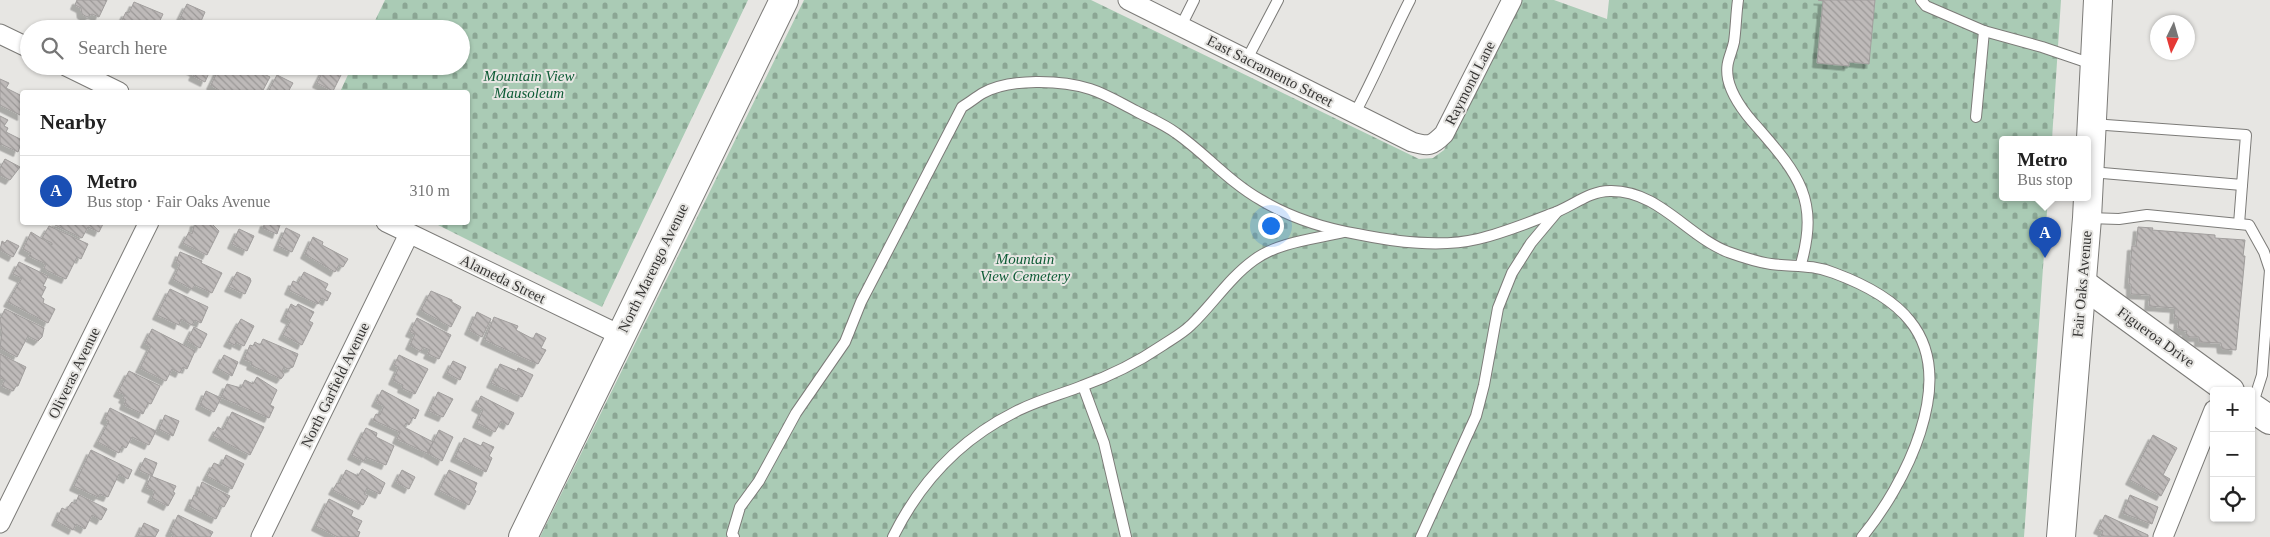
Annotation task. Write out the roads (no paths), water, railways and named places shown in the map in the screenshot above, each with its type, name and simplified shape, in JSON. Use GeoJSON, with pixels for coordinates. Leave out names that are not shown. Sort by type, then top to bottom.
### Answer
{"type":"FeatureCollection","features":[{"type":"Feature","properties":{"kind":"street","name":"North Marengo Avenue"},"geometry":{"type":"LineString","coordinates":[[523,537],[784,0]]}},
{"type":"Feature","properties":{"kind":"street","name":"East Sacramento Street"},"geometry":{"type":"LineString","coordinates":[[1128,0],[1412,142]]}},
{"type":"Feature","properties":{"kind":"street","name":"Raymond Lane"},"geometry":{"type":"LineString","coordinates":[[1412,142],[1424,145],[1434,144],[1444,134],[1512,0]]}},
{"type":"Feature","properties":{"kind":"street","name":"Fair Oaks Avenue"},"geometry":{"type":"LineString","coordinates":[[2091,148],[2098,0]]}},
{"type":"Feature","properties":{"kind":"street"},"geometry":{"type":"LineString","coordinates":[[0,34],[20,44]]}},
{"type":"Feature","properties":{"kind":"street"},"geometry":{"type":"LineString","coordinates":[[84,75],[115,90]]}},
{"type":"Feature","properties":{"kind":"street","name":"Fair Oaks Avenue"},"geometry":{"type":"LineString","coordinates":[[2061,537],[2083,284],[2088,201]]}},
{"type":"Feature","properties":{"kind":"street","name":"Oliveras Avenue"},"geometry":{"type":"LineString","coordinates":[[0,523],[148,225]]}},
{"type":"Feature","properties":{"kind":"street","name":"Alameda Street"},"geometry":{"type":"LineString","coordinates":[[392,225],[620,335]]}},
{"type":"Feature","properties":{"kind":"street","name":"North Garfield Avenue"},"geometry":{"type":"LineString","coordinates":[[261,537],[409,234]]}},
{"type":"Feature","properties":{"kind":"street","name":"Figueroa Drive"},"geometry":{"type":"LineString","coordinates":[[2083,284],[2213,387]]}},
{"type":"Feature","properties":{"kind":"street"},"geometry":{"type":"LineString","coordinates":[[2255,410],[2270,420]]}},
{"type":"Feature","properties":{"kind":"street"},"geometry":{"type":"LineString","coordinates":[[2163,537],[2210,423]]}},
{"type":"Feature","properties":{"kind":"lane"},"geometry":{"type":"LineString","coordinates":[[1181,26],[1194,0]]}},
{"type":"Feature","properties":{"kind":"lane"},"geometry":{"type":"LineString","coordinates":[[1247,59],[1278,0]]}},
{"type":"Feature","properties":{"kind":"lane"},"geometry":{"type":"LineString","coordinates":[[1355,113],[1367,92],[1388,42],[1410,0]]}},
{"type":"Feature","properties":{"kind":"lane"},"geometry":{"type":"LineString","coordinates":[[1738,0],[1733,44],[1728,58],[1728,80],[1748,117],[1787,162],[1802,185],[1808,214],[1807,242],[1801,264]]}},
{"type":"Feature","properties":{"kind":"lane"},"geometry":{"type":"LineString","coordinates":[[1921,0],[1926,6],[1984,31],[2042,47],[2096,66]]}},
{"type":"Feature","properties":{"kind":"lane"},"geometry":{"type":"LineString","coordinates":[[1976,117],[1984,31]]}},
{"type":"Feature","properties":{"kind":"lane"},"geometry":{"type":"LineString","coordinates":[[734,537],[732,534],[740,507],[758,481],[796,413],[845,342],[861,302],[962,107],[986,91],[1018,84],[1058,82],[1091,89],[1175,132],[1231,181],[1260,200],[1294,218],[1346,232],[1390,240],[1441,244],[1478,239],[1557,212],[1585,197],[1608,191],[1633,193],[1658,206],[1724,250],[1771,264],[1801,264],[1833,273],[1876,292],[1909,319],[1922,341],[1929,369],[1928,404],[1917,441],[1899,480],[1862,537]]}},
{"type":"Feature","properties":{"kind":"lane"},"geometry":{"type":"LineString","coordinates":[[2092,124],[2246,135],[2239,224]]}},
{"type":"Feature","properties":{"kind":"lane"},"geometry":{"type":"LineString","coordinates":[[2091,172],[2242,186]]}},
{"type":"Feature","properties":{"kind":"lane"},"geometry":{"type":"LineString","coordinates":[[1421,537],[1476,416],[1484,385],[1498,308],[1512,274],[1531,243],[1557,212]]}},
{"type":"Feature","properties":{"kind":"lane"},"geometry":{"type":"LineString","coordinates":[[2087,218],[2119,219],[2147,214],[2249,225],[2264,252],[2270,270],[2262,375],[2255,395]]}},
{"type":"Feature","properties":{"kind":"lane"},"geometry":{"type":"LineString","coordinates":[[893,537],[904,515],[925,483],[950,454],[984,429],[1015,412],[1125,368],[1190,326],[1232,279],[1255,259],[1281,247],[1346,232]]}},
{"type":"Feature","properties":{"kind":"lane"},"geometry":{"type":"LineString","coordinates":[[1083,386],[1104,442],[1126,537]]}},
{"type":"Feature","properties":{"kind":"place","name":"Metro"},"geometry":{"type":"Point","coordinates":[2045,258]}},
{"type":"Feature","properties":{"kind":"park label","name":"Mountain View Mausoleum"},"geometry":{"type":"Point","coordinates":[529,84]}},
{"type":"Feature","properties":{"kind":"park label","name":"Mountain View Cemetery"},"geometry":{"type":"Point","coordinates":[1025,268]}}]}
